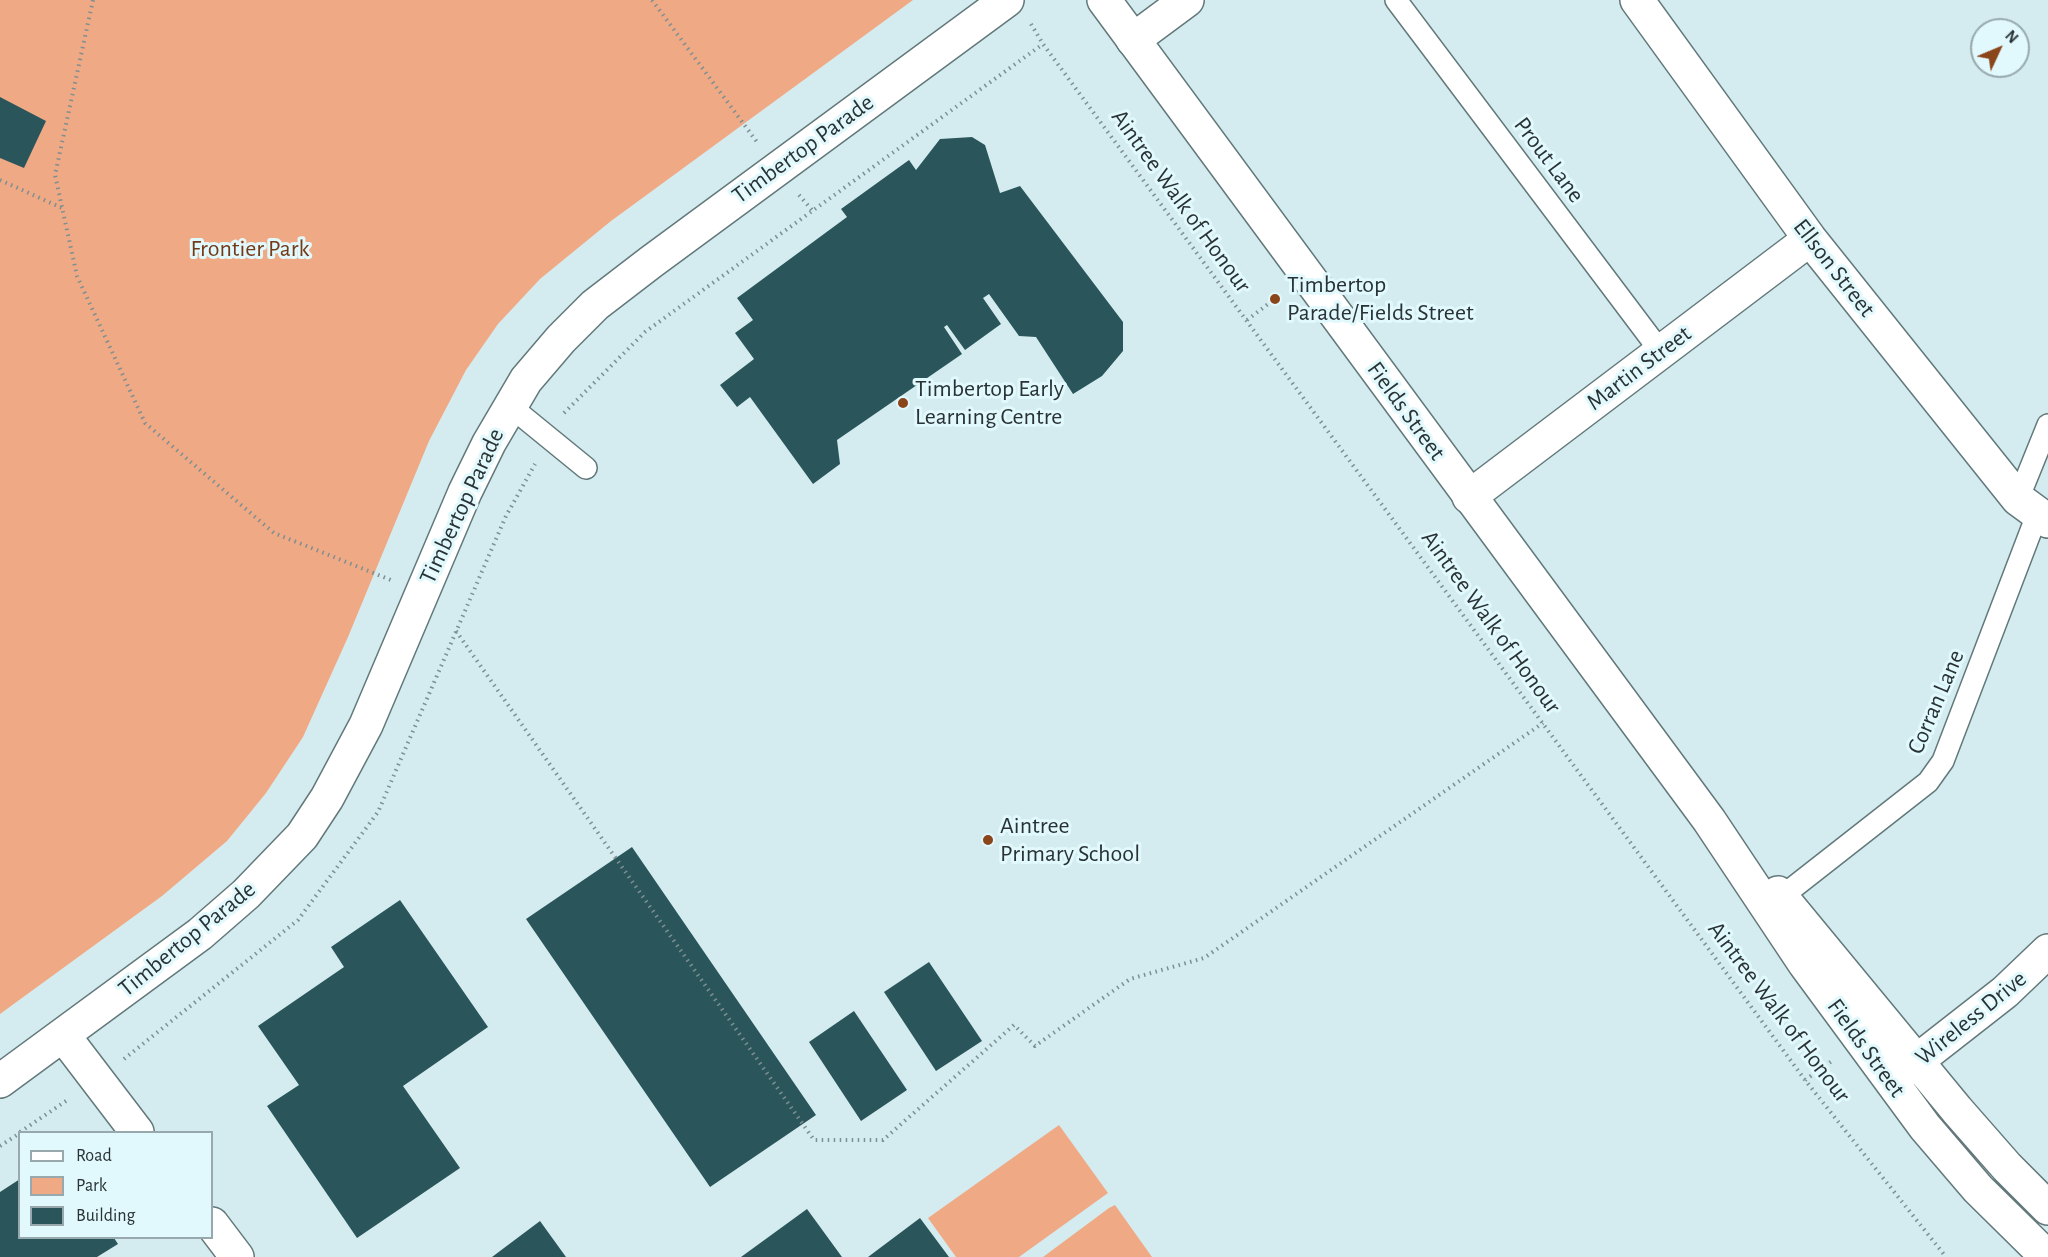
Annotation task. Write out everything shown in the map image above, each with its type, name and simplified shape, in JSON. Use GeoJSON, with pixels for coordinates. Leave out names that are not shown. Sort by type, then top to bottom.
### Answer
{"type":"FeatureCollection","features":[{"type":"Feature","properties":{"kind":"street","name":"Fields Street"},"geometry":{"type":"LineString","coordinates":[[1104,0],[1709,820],[1774,903],[1918,1061],[2007,1167],[2048,1208]]}},
{"type":"Feature","properties":{"kind":"street"},"geometry":{"type":"LineString","coordinates":[[1133,40],[1187,0]]}},
{"type":"Feature","properties":{"kind":"street","name":"Ellson Street"},"geometry":{"type":"LineString","coordinates":[[1637,0],[1810,239],[2034,512]]}},
{"type":"Feature","properties":{"kind":"street","name":"Timbertop Parade"},"geometry":{"type":"LineString","coordinates":[[0,1081],[200,934],[246,894],[302,836],[327,798],[362,734],[465,492],[526,380],[561,339],[595,305],[776,169],[1017,9]]}},
{"type":"Feature","properties":{"kind":"street","name":"Martin Street"},"geometry":{"type":"LineString","coordinates":[[1469,497],[1810,239]]}},
{"type":"Feature","properties":{"kind":"street","name":"Fields Street"},"geometry":{"type":"LineString","coordinates":[[1774,903],[1925,1127],[1978,1189],[2047,1257]]}},
{"type":"Feature","properties":{"kind":"street","name":"Wireless Drive"},"geometry":{"type":"LineString","coordinates":[[1892,1081],[2005,992],[2048,951]]}},
{"type":"Feature","properties":{"kind":"street"},"geometry":{"type":"LineString","coordinates":[[63,1035],[136,1131]]}},
{"type":"Feature","properties":{"kind":"street"},"geometry":{"type":"LineString","coordinates":[[213,1225],[237,1257]]}},
{"type":"Feature","properties":{"kind":"lane","name":"Prout Lane"},"geometry":{"type":"LineString","coordinates":[[1396,0],[1661,352]]}},
{"type":"Feature","properties":{"kind":"lane"},"geometry":{"type":"LineString","coordinates":[[510,406],[586,468]]}},
{"type":"Feature","properties":{"kind":"lane","name":"Corran Lane"},"geometry":{"type":"LineString","coordinates":[[1774,903],[1928,782],[1943,761],[2034,512],[2048,425]]}},
{"type":"Feature","properties":{"kind":"path"},"geometry":{"type":"LineString","coordinates":[[93,0],[55,175],[77,276],[144,423],[274,533],[423,593]]}},
{"type":"Feature","properties":{"kind":"path"},"geometry":{"type":"LineString","coordinates":[[652,0],[776,169],[812,210]]}},
{"type":"Feature","properties":{"kind":"path","name":"Aintree Walk of Honour"},"geometry":{"type":"LineString","coordinates":[[1017,9],[1805,1080],[1946,1257]]}},
{"type":"Feature","properties":{"kind":"path"},"geometry":{"type":"LineString","coordinates":[[23,1131],[97,1080],[298,920],[378,812],[506,516],[562,415],[645,332],[1043,44]]}},
{"type":"Feature","properties":{"kind":"path"},"geometry":{"type":"LineString","coordinates":[[0,180],[62,209]]}},
{"type":"Feature","properties":{"kind":"path"},"geometry":{"type":"LineString","coordinates":[[456,631],[814,1140],[883,1140],[1014,1025],[1035,1046],[1130,979],[1204,958],[1543,723]]}},
{"type":"Feature","properties":{"kind":"path"},"geometry":{"type":"LineString","coordinates":[[0,1146],[18,1134]]}},
{"type":"Feature","properties":{"kind":"green space","name":"Frontier Park"},"geometry":{"type":"Polygon","coordinates":[[[0,0],[913,0],[611,221],[540,279],[498,324],[466,370],[429,441],[348,637],[303,737],[266,793],[227,841],[162,896],[0,1014],[0,0]]]}},
{"type":"Feature","properties":{"kind":"green space"},"geometry":{"type":"Polygon","coordinates":[[[1059,1125],[1108,1193],[1019,1257],[956,1257],[928,1218],[1059,1125]]]}},
{"type":"Feature","properties":{"kind":"green space"},"geometry":{"type":"Polygon","coordinates":[[[1115,1205],[1152,1257],[1043,1257],[1109,1208],[1115,1205]]]}},
{"type":"Feature","properties":{"kind":"building"},"geometry":{"type":"Polygon","coordinates":[[[0,97],[46,121],[24,168],[0,158],[0,97]]]}},
{"type":"Feature","properties":{"kind":"building"},"geometry":{"type":"Polygon","coordinates":[[[972,137],[985,145],[1000,193],[1020,186],[1123,322],[1123,351],[1102,376],[1073,394],[1036,337],[1019,336],[989,294],[983,298],[1001,324],[965,350],[947,325],[944,327],[962,354],[837,440],[840,464],[813,484],[750,397],[737,407],[720,385],[754,359],[735,333],[753,320],[737,298],[847,217],[841,209],[909,160],[916,170],[940,139],[972,137]]]}},
{"type":"Feature","properties":{"kind":"building"},"geometry":{"type":"Polygon","coordinates":[[[632,847],[816,1115],[710,1187],[526,919],[632,847]]]}},
{"type":"Feature","properties":{"kind":"building"},"geometry":{"type":"Polygon","coordinates":[[[400,900],[488,1027],[403,1086],[460,1168],[357,1238],[267,1106],[299,1085],[258,1026],[344,967],[331,947],[400,900]]]}},
{"type":"Feature","properties":{"kind":"building"},"geometry":{"type":"Polygon","coordinates":[[[929,962],[982,1041],[936,1071],[884,992],[929,962]]]}},
{"type":"Feature","properties":{"kind":"building"},"geometry":{"type":"Polygon","coordinates":[[[854,1011],[907,1090],[861,1121],[809,1042],[854,1011]]]}},
{"type":"Feature","properties":{"kind":"building"},"geometry":{"type":"Polygon","coordinates":[[[18,1180],[18,1239],[115,1239],[118,1244],[97,1257],[0,1257],[0,1192],[18,1180]]]}},
{"type":"Feature","properties":{"kind":"building"},"geometry":{"type":"Polygon","coordinates":[[[807,1209],[842,1257],[741,1257],[807,1209]]]}},
{"type":"Feature","properties":{"kind":"building"},"geometry":{"type":"Polygon","coordinates":[[[920,1218],[949,1257],[868,1257],[920,1218]]]}},
{"type":"Feature","properties":{"kind":"building"},"geometry":{"type":"Polygon","coordinates":[[[540,1221],[566,1257],[492,1257],[540,1221]]]}},
{"type":"Feature","properties":{"kind":"place","name":"Timbertop Parade/Fields Street"},"geometry":{"type":"Point","coordinates":[1275,299]}},
{"type":"Feature","properties":{"kind":"place","name":"Timbertop Early Learning Centre"},"geometry":{"type":"Point","coordinates":[903,403]}},
{"type":"Feature","properties":{"kind":"place","name":"Aintree Primary School"},"geometry":{"type":"Point","coordinates":[988,840]}}]}
